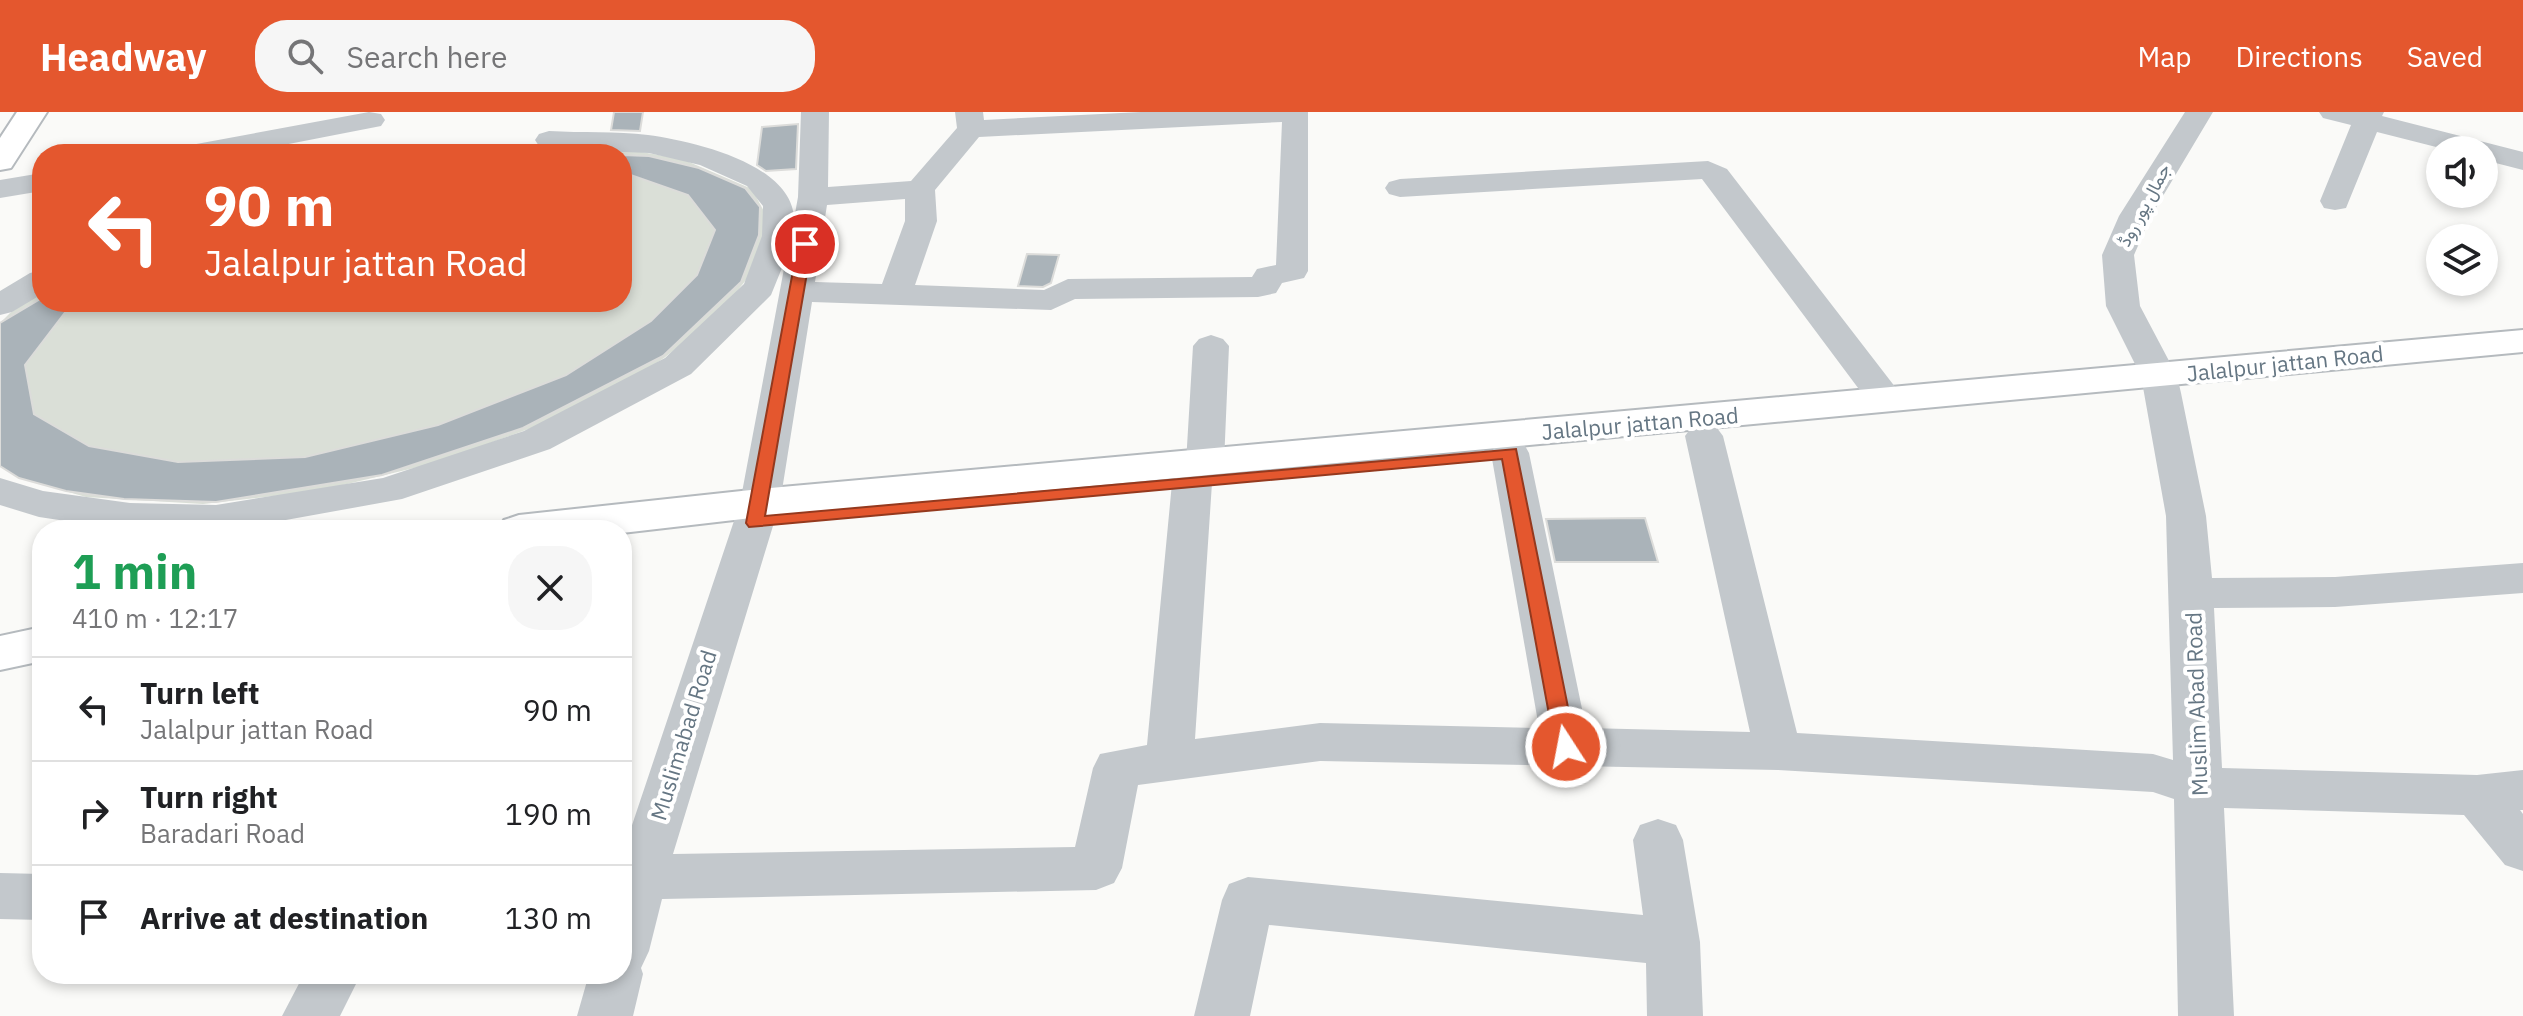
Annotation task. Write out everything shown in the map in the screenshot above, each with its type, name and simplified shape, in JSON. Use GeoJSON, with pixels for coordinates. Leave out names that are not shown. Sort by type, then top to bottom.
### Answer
{"type":"FeatureCollection","features":[{"type":"Feature","properties":{"kind":"main road"},"geometry":{"type":"LineString","coordinates":[[0,122],[7,112]]}},
{"type":"Feature","properties":{"kind":"main road"},"geometry":{"type":"LineString","coordinates":[[0,161],[32,112]]}},
{"type":"Feature","properties":{"kind":"main road","name":"Jalalpur jattan Road"},"geometry":{"type":"LineString","coordinates":[[1365,458],[1510,453],[1704,436],[2523,341]]}},
{"type":"Feature","properties":{"kind":"main road","name":"Jalalpur jattan Road"},"geometry":{"type":"LineString","coordinates":[[632,522],[1365,458],[1886,400],[2161,385],[2523,359]]}},
{"type":"Feature","properties":{"kind":"main road","name":"Jalalpur jattan Road"},"geometry":{"type":"LineString","coordinates":[[632,534],[758,513]]}},
{"type":"Feature","properties":{"kind":"main road"},"geometry":{"type":"LineString","coordinates":[[0,632],[32,626]]}},
{"type":"Feature","properties":{"kind":"main road"},"geometry":{"type":"LineString","coordinates":[[0,653],[32,646]]}},
{"type":"Feature","properties":{"kind":"street","name":"Muslimabad Road"},"geometry":{"type":"LineString","coordinates":[[632,912],[716,629],[758,513],[813,197],[815,112]]}},
{"type":"Feature","properties":{"kind":"street","name":"جمال پور روڈ"},"geometry":{"type":"LineString","coordinates":[[2161,385],[2123,306],[2118,255],[2149,191],[2199,112]]}},
{"type":"Feature","properties":{"kind":"street"},"geometry":{"type":"LineString","coordinates":[[2333,112],[2369,116],[2436,136]]}},
{"type":"Feature","properties":{"kind":"street"},"geometry":{"type":"LineString","coordinates":[[796,291],[1051,300],[1068,289],[1264,286],[1269,276],[1292,271],[1296,115],[970,121],[920,189],[921,221],[895,294]]}},
{"type":"Feature","properties":{"kind":"street"},"geometry":{"type":"LineString","coordinates":[[2335,201],[2369,116]]}},
{"type":"Feature","properties":{"kind":"street"},"geometry":{"type":"LineString","coordinates":[[244,144],[371,120]]}},
{"type":"Feature","properties":{"kind":"street"},"geometry":{"type":"LineString","coordinates":[[0,491],[39,504],[130,517],[297,517],[537,440],[678,366],[759,288],[778,236],[778,205],[758,180],[710,158],[649,144],[549,140]]}},
{"type":"Feature","properties":{"kind":"street"},"geometry":{"type":"LineString","coordinates":[[2498,154],[2523,161]]}},
{"type":"Feature","properties":{"kind":"street"},"geometry":{"type":"LineString","coordinates":[[1400,188],[1708,170],[1716,175],[1886,400]]}},
{"type":"Feature","properties":{"kind":"street"},"geometry":{"type":"LineString","coordinates":[[0,189],[32,184]]}},
{"type":"Feature","properties":{"kind":"street"},"geometry":{"type":"LineString","coordinates":[[813,197],[920,189]]}},
{"type":"Feature","properties":{"kind":"street"},"geometry":{"type":"LineString","coordinates":[[0,305],[32,286]]}},
{"type":"Feature","properties":{"kind":"street"},"geometry":{"type":"LineString","coordinates":[[1170,761],[1211,346]]}},
{"type":"Feature","properties":{"kind":"street","name":"Muslim Abad Road"},"geometry":{"type":"LineString","coordinates":[[2161,385],[2186,516],[2192,593],[2206,1016]]}},
{"type":"Feature","properties":{"kind":"street"},"geometry":{"type":"LineString","coordinates":[[1704,436],[1778,751]]}},
{"type":"Feature","properties":{"kind":"street"},"geometry":{"type":"LineString","coordinates":[[1510,453],[1566,747]]}},
{"type":"Feature","properties":{"kind":"street"},"geometry":{"type":"LineString","coordinates":[[2192,593],[2335,592],[2523,578]]}},
{"type":"Feature","properties":{"kind":"street"},"geometry":{"type":"LineString","coordinates":[[641,877],[1096,868],[1117,768],[1320,742],[1778,751],[2153,773],[2199,787],[2500,792],[2523,850]]}},
{"type":"Feature","properties":{"kind":"street"},"geometry":{"type":"LineString","coordinates":[[1658,840],[1673,942],[1675,1016]]}},
{"type":"Feature","properties":{"kind":"street"},"geometry":{"type":"LineString","coordinates":[[0,896],[32,897]]}},
{"type":"Feature","properties":{"kind":"street"},"geometry":{"type":"LineString","coordinates":[[1222,1016],[1248,900],[1673,942]]}},
{"type":"Feature","properties":{"kind":"street"},"geometry":{"type":"LineString","coordinates":[[310,1016],[328,984]]}},
{"type":"Feature","properties":{"kind":"street"},"geometry":{"type":"LineString","coordinates":[[605,1016],[613,984]]}},
{"type":"Feature","properties":{"kind":"shaded area"},"geometry":{"type":"Polygon","coordinates":[[[632,150],[682,159],[752,189],[769,221],[762,260],[718,315],[664,358],[610,394],[545,423],[435,463],[318,491],[203,504],[86,497],[19,478],[0,466],[0,323],[32,299],[32,312],[632,312],[632,150]]]}},
{"type":"Feature","properties":{"kind":"building"},"geometry":{"type":"Polygon","coordinates":[[[614,112],[643,112],[640,131],[611,130],[614,112]]]}},
{"type":"Feature","properties":{"kind":"building"},"geometry":{"type":"Polygon","coordinates":[[[798,124],[796,169],[766,171],[757,165],[762,127],[798,124]]]}},
{"type":"Feature","properties":{"kind":"building"},"geometry":{"type":"Polygon","coordinates":[[[632,155],[649,156],[699,168],[745,188],[760,207],[759,235],[741,282],[663,356],[523,428],[382,475],[216,502],[124,499],[66,491],[19,478],[0,466],[0,323],[32,304],[32,312],[65,312],[25,365],[34,414],[89,446],[178,462],[305,457],[438,425],[566,375],[651,321],[697,275],[715,230],[688,195],[632,175],[632,155]]]}},
{"type":"Feature","properties":{"kind":"building"},"geometry":{"type":"Polygon","coordinates":[[[1027,254],[1059,255],[1051,283],[1043,287],[1018,286],[1027,254]]]}},
{"type":"Feature","properties":{"kind":"building"},"geometry":{"type":"Polygon","coordinates":[[[1645,518],[1658,562],[1555,562],[1546,519],[1645,518]]]}},
{"type":"Feature","properties":{"kind":"route"},"geometry":{"type":"LineString","coordinates":[[805,244],[755,523],[1510,453],[1566,747]]}}]}
